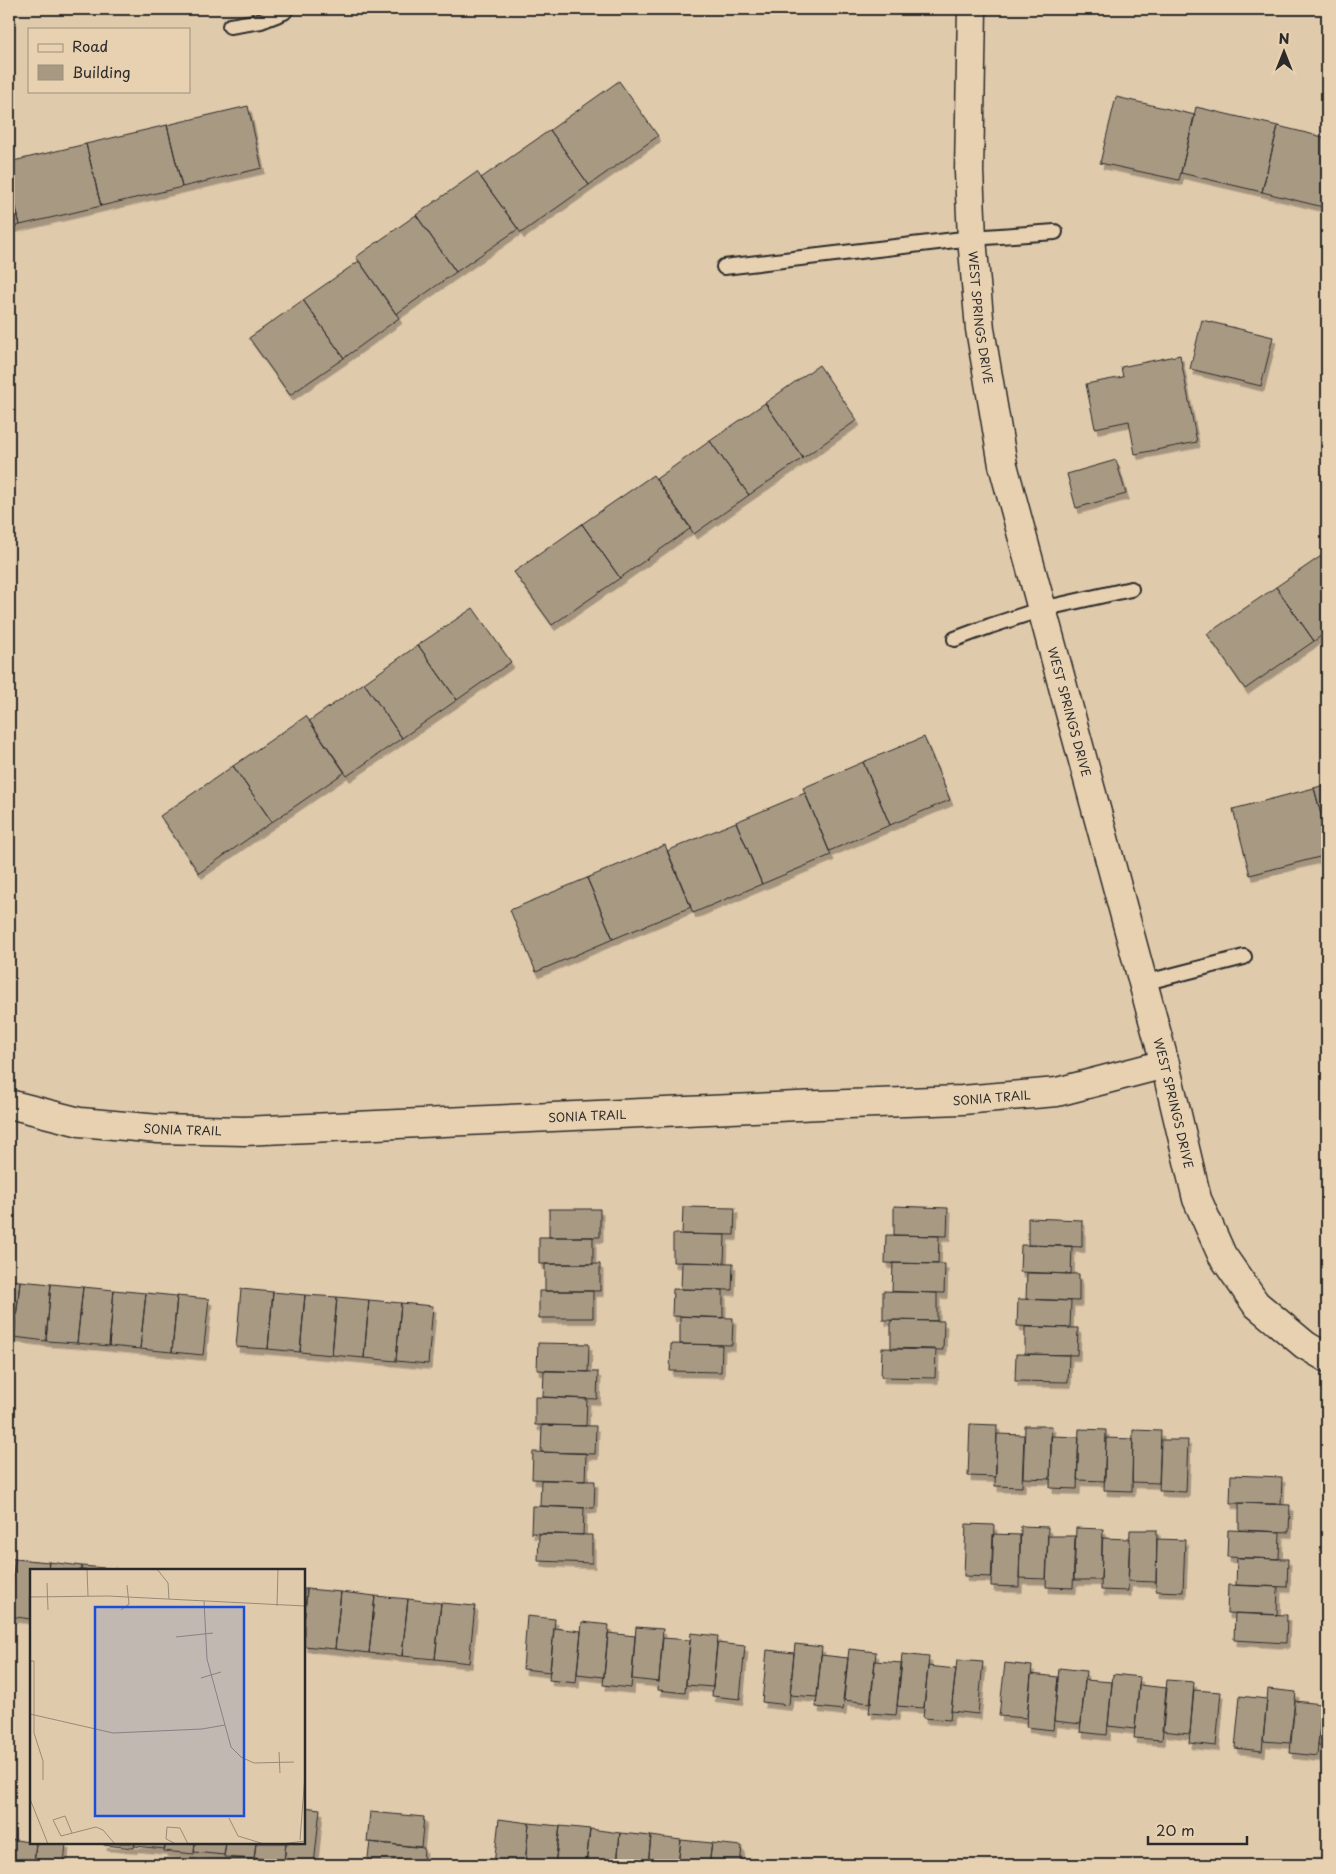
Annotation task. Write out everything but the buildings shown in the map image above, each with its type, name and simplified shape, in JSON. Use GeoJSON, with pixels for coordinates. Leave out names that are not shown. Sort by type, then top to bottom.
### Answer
{"type":"FeatureCollection","features":[{"type":"Feature","properties":{"kind":"street","name":"WEST SPRINGS DRIVE"},"geometry":{"type":"LineString","coordinates":[[972,9],[969,172],[972,238],[980,329],[1003,465],[1143,983],[1197,1199],[1222,1255],[1256,1304],[1305,1345],[1327,1358]]}},
{"type":"Feature","properties":{"kind":"street","name":"SONIA TRAIL"},"geometry":{"type":"LineString","coordinates":[[9,1104],[80,1122],[159,1129],[244,1132],[962,1100],[1057,1092],[1164,1064]]}},
{"type":"Feature","properties":{"kind":"lane"},"geometry":{"type":"LineString","coordinates":[[230,26],[261,21],[284,12],[286,9]]}},
{"type":"Feature","properties":{"kind":"lane"},"geometry":{"type":"LineString","coordinates":[[724,267],[972,238],[1055,232]]}},
{"type":"Feature","properties":{"kind":"lane"},"geometry":{"type":"LineString","coordinates":[[955,639],[1042,609],[1131,589]]}},
{"type":"Feature","properties":{"kind":"lane"},"geometry":{"type":"LineString","coordinates":[[1143,983],[1244,957]]}}]}
